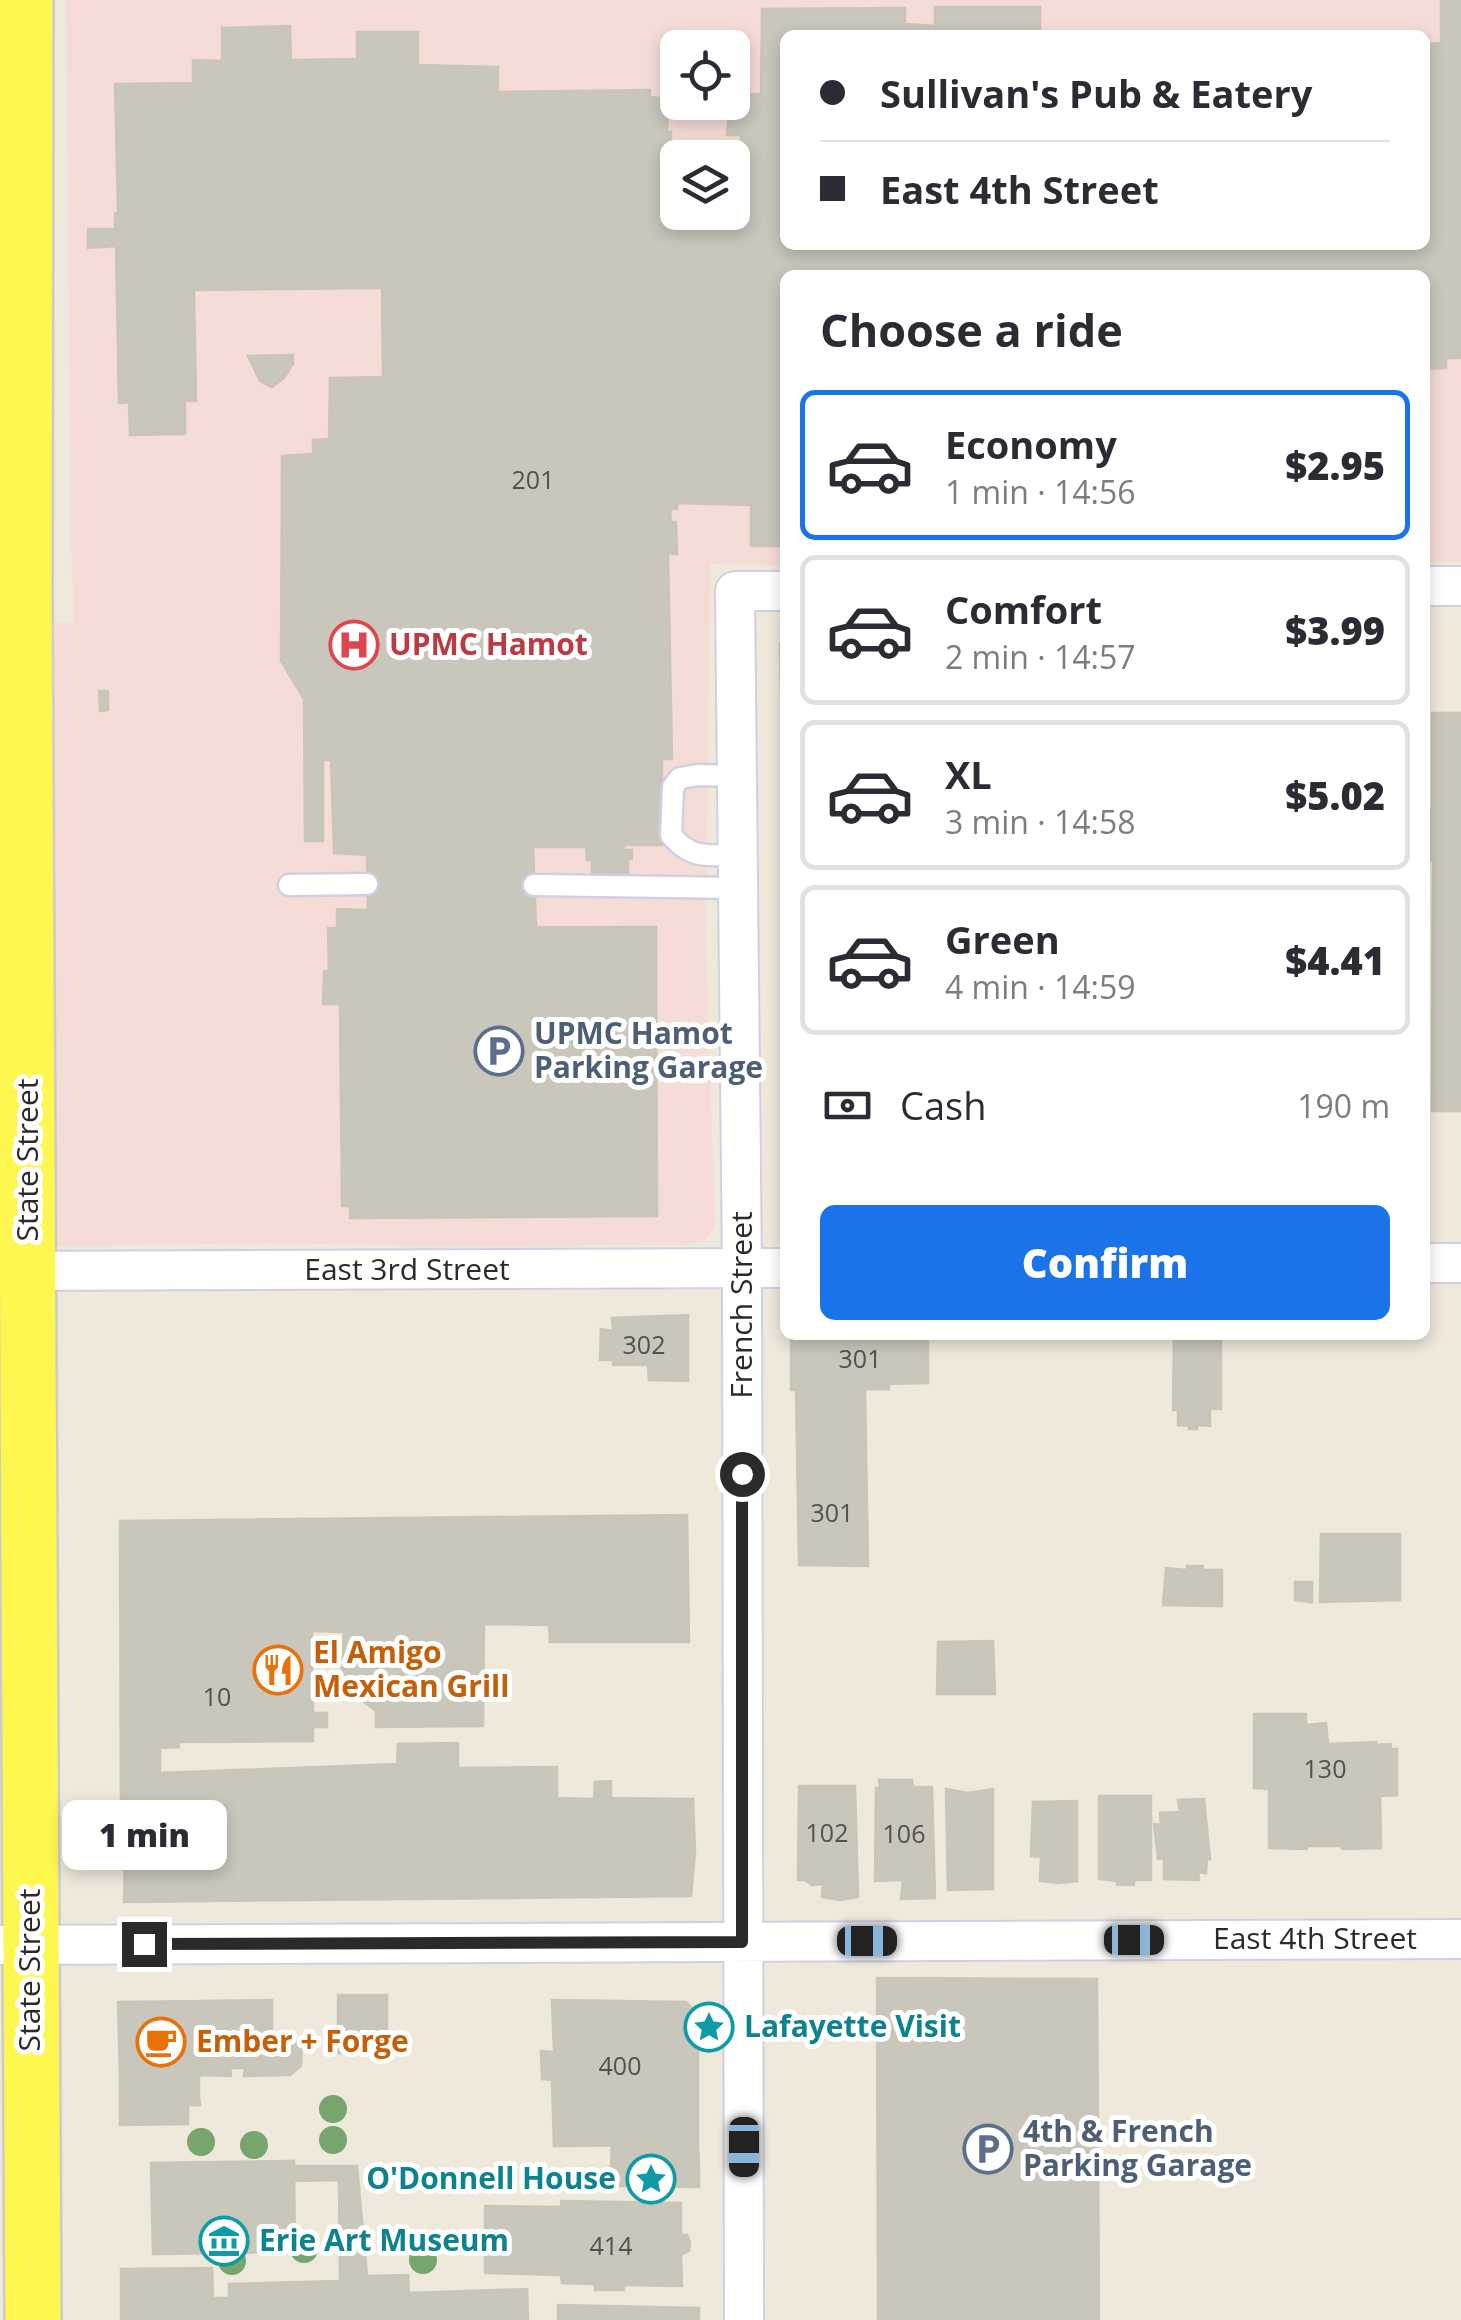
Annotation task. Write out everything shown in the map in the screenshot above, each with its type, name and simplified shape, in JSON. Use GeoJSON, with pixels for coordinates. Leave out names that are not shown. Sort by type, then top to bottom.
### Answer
{"type":"FeatureCollection","features":[{"type":"Feature","properties":{"kind":"main road","name":"State Street"},"geometry":{"type":"LineString","coordinates":[[24,0],[13,114],[24,612],[14,1271],[15,1945],[33,2320]]}},
{"type":"Feature","properties":{"kind":"street"},"geometry":{"type":"LineString","coordinates":[[1430,586],[1461,586]]}},
{"type":"Feature","properties":{"kind":"street","name":"French Street"},"geometry":{"type":"LineString","coordinates":[[744,2320],[742,1269],[735,591],[780,590]]}},
{"type":"Feature","properties":{"kind":"street"},"geometry":{"type":"LineString","coordinates":[[1430,1263],[1461,1263]]}},
{"type":"Feature","properties":{"kind":"street","name":"East 3rd Street"},"geometry":{"type":"LineString","coordinates":[[14,1271],[780,1268]]}},
{"type":"Feature","properties":{"kind":"street","name":"East 4th Street"},"geometry":{"type":"LineString","coordinates":[[15,1945],[1461,1939]]}},
{"type":"Feature","properties":{"kind":"lane"},"geometry":{"type":"LineString","coordinates":[[736,776],[680,778],[672,787],[671,835],[682,848],[738,872]]}},
{"type":"Feature","properties":{"kind":"lane"},"geometry":{"type":"LineString","coordinates":[[534,885],[738,872]]}},
{"type":"Feature","properties":{"kind":"lane"},"geometry":{"type":"LineString","coordinates":[[289,884],[367,884]]}},
{"type":"Feature","properties":{"kind":"shaded area","name":"UPMC Hamot"},"geometry":{"type":"Polygon","coordinates":[[[66,0],[1461,0],[1461,562],[1430,562],[1430,270],[780,270],[780,565],[710,564],[706,940],[715,1226],[706,1239],[687,1245],[267,1243],[0,1247],[0,623],[74,622],[66,0]]]}},
{"type":"Feature","properties":{"kind":"building"},"geometry":{"type":"Polygon","coordinates":[[[1441,0],[1461,0],[1461,358],[1446,358],[1446,368],[1430,369],[1430,270],[780,270],[780,546],[751,546],[751,505],[677,503],[677,509],[670,509],[671,522],[676,522],[677,554],[668,554],[672,759],[662,759],[662,845],[623,845],[624,850],[632,850],[628,873],[592,873],[586,847],[533,847],[536,927],[337,928],[337,909],[368,910],[367,855],[334,853],[331,760],[323,760],[323,841],[305,841],[304,699],[281,661],[282,456],[313,454],[313,440],[329,439],[330,378],[383,377],[382,288],[194,290],[196,401],[185,401],[185,434],[130,435],[129,402],[119,403],[116,246],[88,248],[88,229],[115,229],[118,212],[115,84],[193,83],[193,60],[222,61],[222,28],[290,26],[291,60],[357,59],[357,32],[418,32],[418,65],[498,67],[498,92],[650,90],[650,97],[660,98],[660,120],[667,120],[667,132],[671,132],[671,140],[660,140],[660,230],[750,230],[750,140],[727,135],[728,120],[750,120],[750,94],[761,94],[762,9],[905,8],[905,24],[935,26],[935,7],[1040,7],[1040,30],[780,30],[780,250],[1430,250],[1430,44],[1441,43],[1441,0]]]}},
{"type":"Feature","properties":{"kind":"building"},"geometry":{"type":"Polygon","coordinates":[[[293,355],[293,364],[284,378],[272,387],[260,381],[248,356],[293,355]]]}},
{"type":"Feature","properties":{"kind":"building"},"geometry":{"type":"Polygon","coordinates":[[[99,691],[108,691],[108,710],[100,711],[99,691]]]}},
{"type":"Feature","properties":{"kind":"building"},"geometry":{"type":"Polygon","coordinates":[[[1432,713],[1461,713],[1461,1111],[1432,1111],[1432,713]]]}},
{"type":"Feature","properties":{"kind":"building","name":"UPMC Hamot Parking Garage"},"geometry":{"type":"Polygon","coordinates":[[[656,927],[657,1216],[350,1218],[350,1206],[342,1206],[340,1004],[323,1004],[324,971],[329,971],[328,928],[656,927]]]}},
{"type":"Feature","properties":{"kind":"building"},"geometry":{"type":"Polygon","coordinates":[[[688,1315],[688,1381],[649,1380],[648,1365],[613,1365],[614,1360],[600,1360],[601,1329],[613,1331],[612,1318],[688,1315]]]}},
{"type":"Feature","properties":{"kind":"building"},"geometry":{"type":"Polygon","coordinates":[[[791,1340],[928,1340],[928,1383],[889,1384],[889,1389],[791,1390],[791,1340]]]}},
{"type":"Feature","properties":{"kind":"building"},"geometry":{"type":"Polygon","coordinates":[[[1174,1340],[1221,1340],[1221,1409],[1210,1409],[1210,1426],[1189,1429],[1190,1426],[1178,1425],[1178,1410],[1173,1410],[1174,1340]]]}},
{"type":"Feature","properties":{"kind":"building"},"geometry":{"type":"Polygon","coordinates":[[[796,1390],[865,1390],[868,1566],[799,1565],[796,1390]]]}},
{"type":"Feature","properties":{"kind":"building"},"geometry":{"type":"Polygon","coordinates":[[[687,1515],[689,1642],[550,1642],[549,1625],[484,1624],[483,1726],[376,1727],[376,1711],[341,1684],[344,1632],[312,1631],[313,1713],[327,1713],[327,1727],[313,1727],[313,1741],[178,1742],[179,1747],[160,1748],[160,1773],[397,1764],[398,1744],[458,1743],[458,1768],[557,1767],[557,1798],[594,1799],[595,1782],[611,1781],[611,1798],[693,1799],[695,1852],[691,1896],[124,1902],[120,1521],[687,1515]]]}},
{"type":"Feature","properties":{"kind":"building"},"geometry":{"type":"Polygon","coordinates":[[[1321,1534],[1400,1534],[1400,1600],[1320,1602],[1321,1534]]]}},
{"type":"Feature","properties":{"kind":"building"},"geometry":{"type":"Polygon","coordinates":[[[1187,1566],[1222,1570],[1222,1606],[1163,1605],[1166,1568],[1187,1570],[1187,1566]]]}},
{"type":"Feature","properties":{"kind":"building"},"geometry":{"type":"Polygon","coordinates":[[[1295,1582],[1312,1582],[1312,1602],[1295,1600],[1295,1582]]]}},
{"type":"Feature","properties":{"kind":"building"},"geometry":{"type":"Polygon","coordinates":[[[993,1641],[995,1694],[937,1694],[938,1642],[993,1641]]]}},
{"type":"Feature","properties":{"kind":"building"},"geometry":{"type":"Polygon","coordinates":[[[1254,1714],[1306,1714],[1306,1725],[1326,1723],[1328,1744],[1376,1742],[1397,1749],[1397,1795],[1380,1796],[1381,1848],[1269,1848],[1269,1789],[1254,1788],[1254,1714]]]}},
{"type":"Feature","properties":{"kind":"building"},"geometry":{"type":"Polygon","coordinates":[[[879,1780],[912,1780],[913,1787],[932,1787],[935,1898],[901,1899],[903,1880],[875,1881],[879,1780]]]}},
{"type":"Feature","properties":{"kind":"building"},"geometry":{"type":"Polygon","coordinates":[[[799,1786],[855,1786],[858,1897],[822,1897],[823,1884],[798,1880],[799,1786]]]}},
{"type":"Feature","properties":{"kind":"building"},"geometry":{"type":"Polygon","coordinates":[[[946,1789],[968,1793],[993,1789],[993,1889],[948,1890],[946,1789]]]}},
{"type":"Feature","properties":{"kind":"building"},"geometry":{"type":"Polygon","coordinates":[[[1099,1796],[1151,1796],[1151,1880],[1117,1885],[1117,1881],[1099,1879],[1099,1796]]]}},
{"type":"Feature","properties":{"kind":"building"},"geometry":{"type":"Polygon","coordinates":[[[1204,1799],[1210,1859],[1206,1873],[1198,1872],[1199,1880],[1164,1879],[1164,1858],[1158,1859],[1154,1824],[1161,1825],[1160,1813],[1180,1812],[1178,1800],[1204,1799]]]}},
{"type":"Feature","properties":{"kind":"building"},"geometry":{"type":"Polygon","coordinates":[[[1077,1801],[1077,1881],[1040,1881],[1041,1857],[1031,1856],[1033,1802],[1077,1801]]]}},
{"type":"Feature","properties":{"kind":"building","name":"4th & French Parking Garage"},"geometry":{"type":"Polygon","coordinates":[[[877,1978],[1097,1979],[1099,2320],[878,2320],[877,1978]]]}},
{"type":"Feature","properties":{"kind":"building"},"geometry":{"type":"Polygon","coordinates":[[[338,1995],[387,1995],[387,2052],[338,2053],[338,1995]]]}},
{"type":"Feature","properties":{"kind":"building"},"geometry":{"type":"Polygon","coordinates":[[[272,2000],[272,2036],[294,2036],[302,2043],[301,2066],[290,2075],[244,2076],[245,2068],[230,2068],[231,2076],[202,2075],[201,2001],[272,2000]]]}},
{"type":"Feature","properties":{"kind":"building"},"geometry":{"type":"Polygon","coordinates":[[[552,2000],[686,2002],[698,2014],[698,2145],[554,2146],[552,2080],[542,2079],[541,2051],[554,2052],[552,2000]]]}},
{"type":"Feature","properties":{"kind":"building"},"geometry":{"type":"Polygon","coordinates":[[[201,2001],[202,2075],[120,2077],[118,2002],[201,2001]]]}},
{"type":"Feature","properties":{"kind":"building"},"geometry":{"type":"Polygon","coordinates":[[[199,2076],[199,2096],[120,2097],[120,2077],[199,2076]]]}},
{"type":"Feature","properties":{"kind":"building"},"geometry":{"type":"Polygon","coordinates":[[[199,2096],[200,2105],[188,2105],[188,2124],[120,2125],[120,2097],[199,2096]]]}},
{"type":"Feature","properties":{"kind":"building"},"geometry":{"type":"Polygon","coordinates":[[[612,2144],[698,2145],[699,2164],[611,2166],[612,2144]]]}},
{"type":"Feature","properties":{"kind":"building","name":"Erie Art Museum"},"geometry":{"type":"Polygon","coordinates":[[[294,2161],[294,2166],[357,2166],[367,2276],[408,2275],[409,2293],[527,2289],[528,2320],[243,2320],[242,2298],[229,2298],[229,2284],[340,2281],[339,2180],[294,2181],[295,2252],[153,2254],[151,2163],[294,2161]]]}},
{"type":"Feature","properties":{"kind":"building"},"geometry":{"type":"Polygon","coordinates":[[[294,2161],[295,2252],[153,2254],[151,2163],[294,2161]]]}},
{"type":"Feature","properties":{"kind":"building"},"geometry":{"type":"Polygon","coordinates":[[[699,2164],[699,2187],[612,2186],[611,2166],[699,2164]]]}},
{"type":"Feature","properties":{"kind":"building"},"geometry":{"type":"Polygon","coordinates":[[[561,2201],[681,2203],[681,2235],[687,2235],[690,2242],[689,2251],[681,2255],[682,2286],[623,2285],[624,2290],[595,2290],[595,2284],[562,2283],[561,2275],[485,2273],[485,2206],[562,2207],[561,2201]]]}},
{"type":"Feature","properties":{"kind":"building"},"geometry":{"type":"Polygon","coordinates":[[[212,2268],[213,2298],[242,2298],[243,2320],[121,2320],[121,2269],[212,2268]]]}},
{"type":"Feature","properties":{"kind":"building"},"geometry":{"type":"Polygon","coordinates":[[[558,2305],[699,2308],[699,2320],[558,2320],[558,2305]]]}},
{"type":"Feature","properties":{"kind":"place","name":"UPMC Hamot"},"geometry":{"type":"Point","coordinates":[354,645]}},
{"type":"Feature","properties":{"kind":"place","name":"UPMC Hamot Parking Garage"},"geometry":{"type":"Point","coordinates":[499,1051]}},
{"type":"Feature","properties":{"kind":"place","name":"El Amigo Mexican Grill"},"geometry":{"type":"Point","coordinates":[278,1670]}},
{"type":"Feature","properties":{"kind":"place","name":"Lafayette Visit"},"geometry":{"type":"Point","coordinates":[709,2027]}},
{"type":"Feature","properties":{"kind":"place","name":"Ember + Forge"},"geometry":{"type":"Point","coordinates":[161,2042]}},
{"type":"Feature","properties":{"kind":"place","name":"4th & French Parking Garage"},"geometry":{"type":"Point","coordinates":[988,2149]}},
{"type":"Feature","properties":{"kind":"place","name":"O'Donnell House"},"geometry":{"type":"Point","coordinates":[651,2179]}},
{"type":"Feature","properties":{"kind":"place","name":"Erie Art Museum"},"geometry":{"type":"Point","coordinates":[224,2241]}},
{"type":"Feature","properties":{"kind":"route"},"geometry":{"type":"LineString","coordinates":[[144,1944],[742,1942],[742,1474]]}}]}
